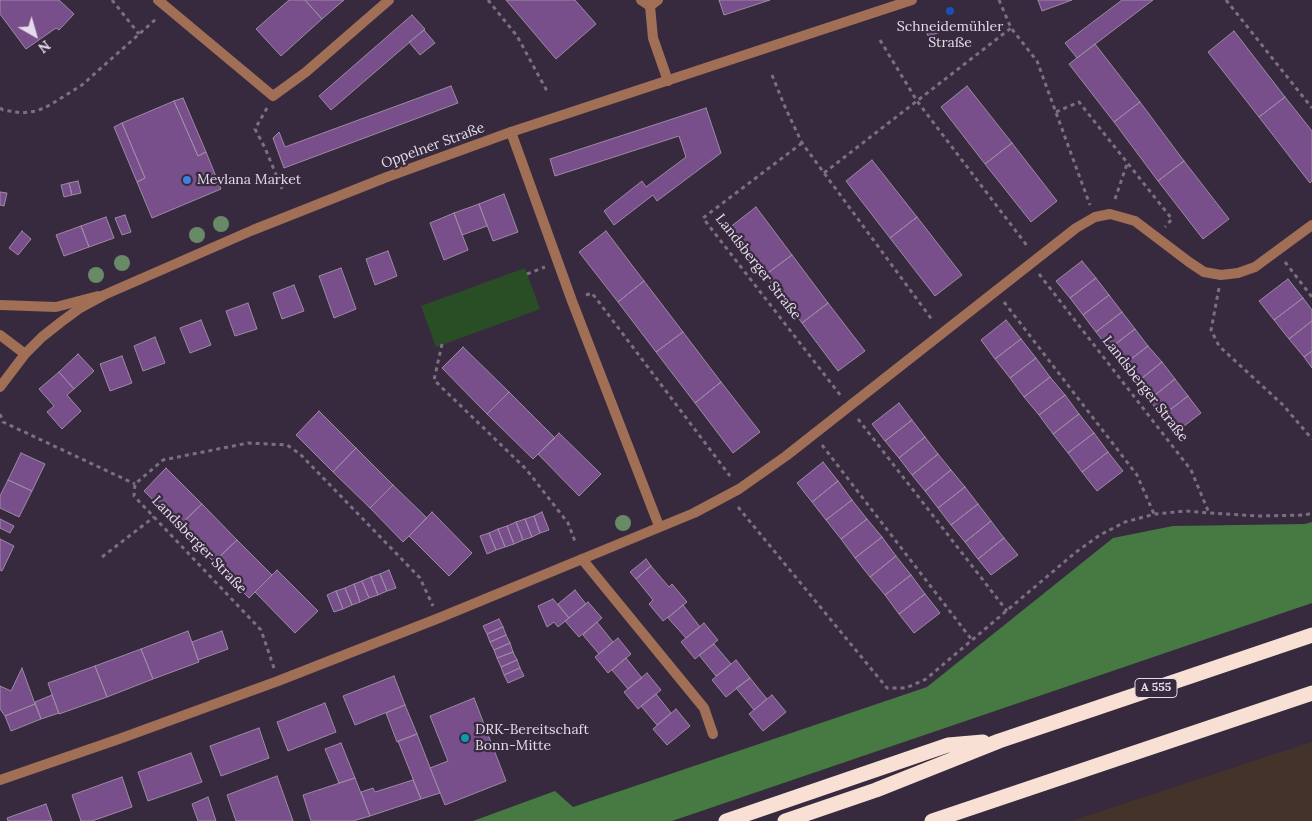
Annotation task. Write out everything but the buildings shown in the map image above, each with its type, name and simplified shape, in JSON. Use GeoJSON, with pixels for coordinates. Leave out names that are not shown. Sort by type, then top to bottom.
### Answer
{"type":"FeatureCollection","features":[{"type":"Feature","properties":{"kind":"highway","name":"A 555"},"geometry":{"type":"LineString","coordinates":[[785,821],[876,790],[999,741],[1312,635]]}},
{"type":"Feature","properties":{"kind":"highway"},"geometry":{"type":"LineString","coordinates":[[932,821],[1312,693]]}},
{"type":"Feature","properties":{"kind":"highway"},"geometry":{"type":"LineString","coordinates":[[726,821],[948,745],[999,741]]}},
{"type":"Feature","properties":{"kind":"street"},"geometry":{"type":"LineString","coordinates":[[158,0],[273,96],[306,72],[389,0]]}},
{"type":"Feature","properties":{"kind":"street"},"geometry":{"type":"LineString","coordinates":[[641,0],[654,3],[653,38],[668,81]]}},
{"type":"Feature","properties":{"kind":"street","name":"Oppelner Straße"},"geometry":{"type":"LineString","coordinates":[[0,387],[42,337],[80,308],[104,295],[262,226],[387,177],[511,132],[912,0]]}},
{"type":"Feature","properties":{"kind":"street"},"geometry":{"type":"LineString","coordinates":[[511,132],[572,301],[659,526]]}},
{"type":"Feature","properties":{"kind":"street"},"geometry":{"type":"LineString","coordinates":[[0,780],[278,681],[439,618],[694,513],[739,488],[786,456],[1076,228],[1095,217],[1110,214],[1135,221],[1204,272],[1221,275],[1238,273],[1255,267],[1312,225]]}},
{"type":"Feature","properties":{"kind":"street"},"geometry":{"type":"LineString","coordinates":[[0,306],[56,307],[104,295]]}},
{"type":"Feature","properties":{"kind":"street"},"geometry":{"type":"LineString","coordinates":[[0,335],[26,354]]}},
{"type":"Feature","properties":{"kind":"street"},"geometry":{"type":"LineString","coordinates":[[582,559],[704,708],[713,734]]}},
{"type":"Feature","properties":{"kind":"path"},"geometry":{"type":"LineString","coordinates":[[112,0],[139,34]]}},
{"type":"Feature","properties":{"kind":"path"},"geometry":{"type":"LineString","coordinates":[[488,0],[517,36],[547,91]]}},
{"type":"Feature","properties":{"kind":"path"},"geometry":{"type":"LineString","coordinates":[[999,0],[1011,28],[1037,60],[1095,217]]}},
{"type":"Feature","properties":{"kind":"path"},"geometry":{"type":"LineString","coordinates":[[1226,0],[1312,108]]}},
{"type":"Feature","properties":{"kind":"path"},"geometry":{"type":"LineString","coordinates":[[0,108],[22,113],[37,111],[50,106],[82,85],[168,8]]}},
{"type":"Feature","properties":{"kind":"path"},"geometry":{"type":"LineString","coordinates":[[824,173],[1011,28]]}},
{"type":"Feature","properties":{"kind":"path","name":"Landsberger Straße"},"geometry":{"type":"LineString","coordinates":[[880,40],[917,101],[1190,470],[1209,513]]}},
{"type":"Feature","properties":{"kind":"path"},"geometry":{"type":"LineString","coordinates":[[772,75],[802,143],[942,334]]}},
{"type":"Feature","properties":{"kind":"path"},"geometry":{"type":"LineString","coordinates":[[273,96],[255,129],[282,189]]}},
{"type":"Feature","properties":{"kind":"path"},"geometry":{"type":"LineString","coordinates":[[1056,112],[1079,102],[1172,219],[1156,238]]}},
{"type":"Feature","properties":{"kind":"path","name":"Landsberger Straße"},"geometry":{"type":"LineString","coordinates":[[802,143],[703,218],[1007,611]]}},
{"type":"Feature","properties":{"kind":"path"},"geometry":{"type":"LineString","coordinates":[[1110,214],[1127,164]]}},
{"type":"Feature","properties":{"kind":"path"},"geometry":{"type":"LineString","coordinates":[[1276,252],[1312,297]]}},
{"type":"Feature","properties":{"kind":"path"},"geometry":{"type":"LineString","coordinates":[[1221,275],[1212,330],[1220,346],[1283,405],[1312,439]]}},
{"type":"Feature","properties":{"kind":"path"},"geometry":{"type":"LineString","coordinates":[[996,291],[1137,475],[1154,514]]}},
{"type":"Feature","properties":{"kind":"path"},"geometry":{"type":"LineString","coordinates":[[572,301],[592,292],[739,488]]}},
{"type":"Feature","properties":{"kind":"path"},"geometry":{"type":"LineString","coordinates":[[442,344],[434,380],[526,469],[568,523],[582,559]]}},
{"type":"Feature","properties":{"kind":"path"},"geometry":{"type":"LineString","coordinates":[[0,414],[4,422],[136,484],[163,460],[248,443],[287,445],[300,454],[420,578],[439,618]]}},
{"type":"Feature","properties":{"kind":"path"},"geometry":{"type":"LineString","coordinates":[[814,434],[972,640]]}},
{"type":"Feature","properties":{"kind":"path","name":"Landsberger Straße"},"geometry":{"type":"LineString","coordinates":[[136,484],[134,496],[261,630],[278,681]]}},
{"type":"Feature","properties":{"kind":"path"},"geometry":{"type":"LineString","coordinates":[[729,494],[887,688],[906,688],[926,679],[1076,552],[1100,535],[1125,522],[1154,514],[1186,511],[1260,516],[1305,515],[1312,513]]}},
{"type":"Feature","properties":{"kind":"path"},"geometry":{"type":"LineString","coordinates":[[102,557],[154,517]]}},
{"type":"Feature","properties":{"kind":"shaded area"},"geometry":{"type":"Polygon","coordinates":[[[1312,742],[1312,821],[1071,821],[1312,742]]]}},
{"type":"Feature","properties":{"kind":"green space"},"geometry":{"type":"Polygon","coordinates":[[[525,268],[540,309],[436,347],[421,306],[525,268]]]}},
{"type":"Feature","properties":{"kind":"green space"},"geometry":{"type":"Polygon","coordinates":[[[1312,522],[1312,603],[672,821],[473,821],[555,791],[573,807],[927,687],[1113,538],[1173,526],[1305,524],[1312,522]]]}},
{"type":"Feature","properties":{"kind":"place","name":"Schneidemühler Straße"},"geometry":{"type":"Point","coordinates":[950,11]}},
{"type":"Feature","properties":{"kind":"place","name":"Mevlana Market"},"geometry":{"type":"Point","coordinates":[187,180]}},
{"type":"Feature","properties":{"kind":"place","name":"DRK-Bereitschaft Bonn-Mitte"},"geometry":{"type":"Point","coordinates":[465,738]}}]}
